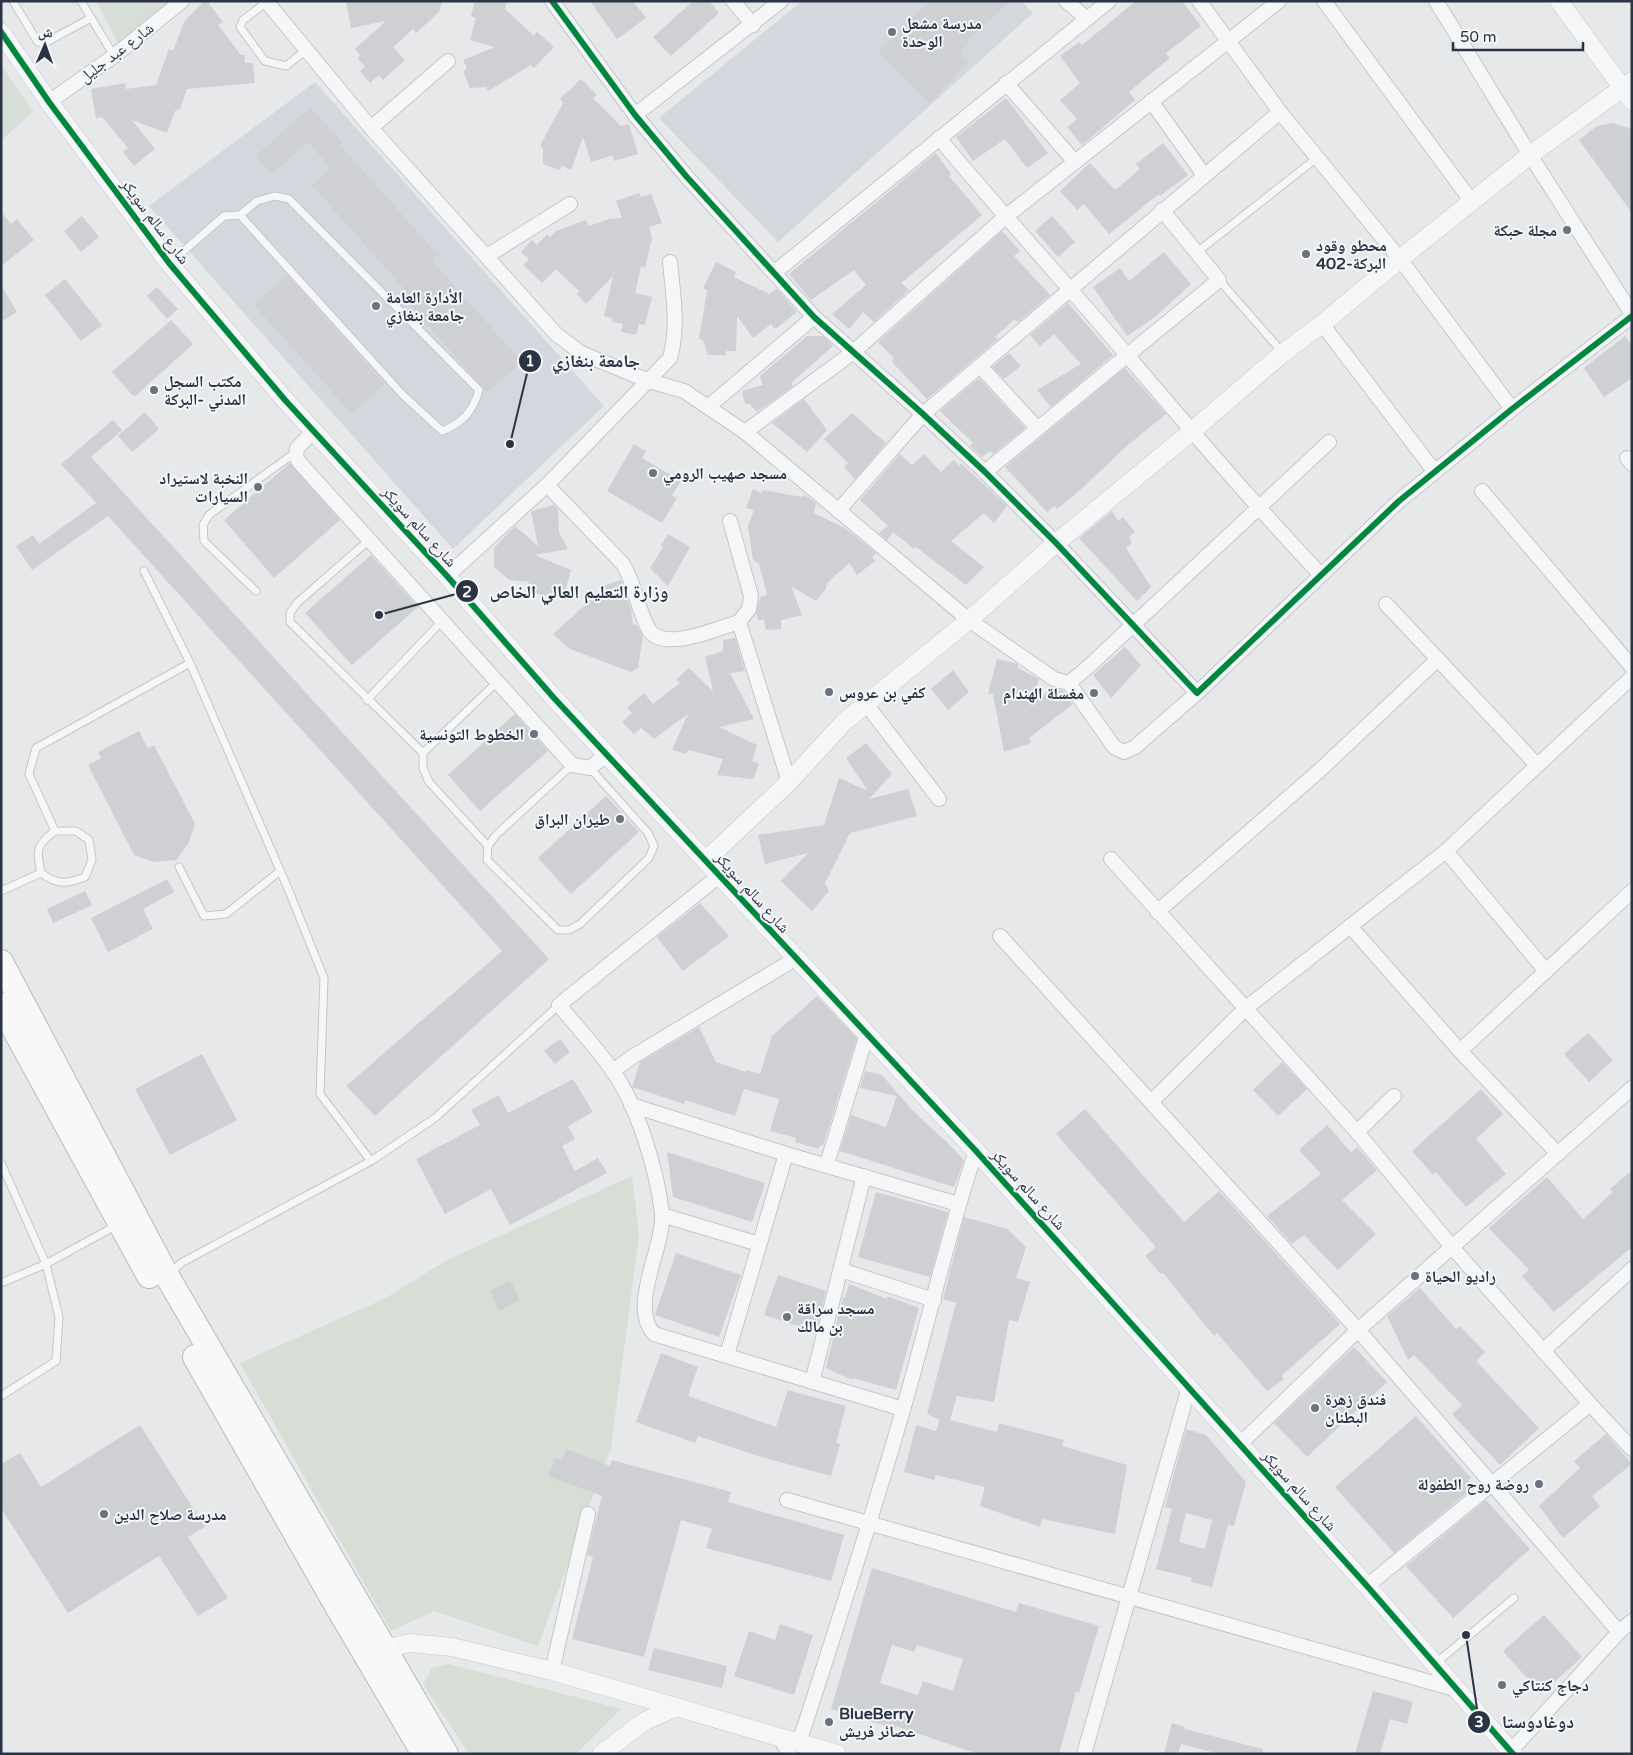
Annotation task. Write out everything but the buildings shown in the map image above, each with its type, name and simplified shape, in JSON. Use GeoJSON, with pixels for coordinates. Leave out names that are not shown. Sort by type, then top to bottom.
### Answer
{"type":"FeatureCollection","features":[{"type":"Feature","properties":{"kind":"highway"},"geometry":{"type":"LineString","coordinates":[[1,962],[127,1219],[167,1276],[375,1651],[424,1754]]}},
{"type":"Feature","properties":{"kind":"highway"},"geometry":{"type":"LineString","coordinates":[[1,1006],[127,1219],[338,1608],[375,1651],[446,1754]]}},
{"type":"Feature","properties":{"kind":"street","name":"شارع عبد جليل"},"geometry":{"type":"LineString","coordinates":[[49,102],[114,56],[182,1]]}},
{"type":"Feature","properties":{"kind":"street"},"geometry":{"type":"LineString","coordinates":[[552,1],[635,115],[734,229],[814,317],[985,472],[1056,543],[1197,693]]}},
{"type":"Feature","properties":{"kind":"street"},"geometry":{"type":"LineString","coordinates":[[733,1],[753,25]]}},
{"type":"Feature","properties":{"kind":"street"},"geometry":{"type":"LineString","coordinates":[[635,115],[753,25],[781,1]]}},
{"type":"Feature","properties":{"kind":"street"},"geometry":{"type":"LineString","coordinates":[[1066,1],[1086,18]]}},
{"type":"Feature","properties":{"kind":"street"},"geometry":{"type":"LineString","coordinates":[[775,272],[1109,1]]}},
{"type":"Feature","properties":{"kind":"street"},"geometry":{"type":"LineString","coordinates":[[1200,1],[1227,42],[1280,112],[1319,157],[1400,259],[1512,409]]}},
{"type":"Feature","properties":{"kind":"street"},"geometry":{"type":"LineString","coordinates":[[745,432],[852,353],[1004,218],[1279,1]]}},
{"type":"Feature","properties":{"kind":"street"},"geometry":{"type":"LineString","coordinates":[[1324,1],[1472,202]]}},
{"type":"Feature","properties":{"kind":"street"},"geometry":{"type":"LineString","coordinates":[[267,2],[370,128],[556,334],[580,353],[649,380],[684,391],[745,432],[969,620],[1054,679],[1069,683],[1114,747],[1124,752],[1135,747],[1197,693],[1320,574],[1399,501],[1632,315],[1530,156],[1436,1]]}},
{"type":"Feature","properties":{"kind":"street"},"geometry":{"type":"LineString","coordinates":[[706,860],[789,782],[844,722],[969,620],[1056,543],[1192,432],[1283,353],[1322,324],[1400,259],[1530,156],[1628,90],[1559,1]]}},
{"type":"Feature","properties":{"kind":"street","name":"شارع سالم سويكر"},"geometry":{"type":"LineString","coordinates":[[1,32],[49,102],[169,263],[224,330],[607,754],[795,959],[976,1151],[1460,1690],[1510,1752]]}},
{"type":"Feature","properties":{"kind":"street"},"geometry":{"type":"LineString","coordinates":[[370,128],[448,61]]}},
{"type":"Feature","properties":{"kind":"street"},"geometry":{"type":"LineString","coordinates":[[1006,83],[1075,162]]}},
{"type":"Feature","properties":{"kind":"street"},"geometry":{"type":"LineString","coordinates":[[1151,101],[1204,175]]}},
{"type":"Feature","properties":{"kind":"street"},"geometry":{"type":"LineString","coordinates":[[838,511],[923,414],[1069,288],[1280,112]]}},
{"type":"Feature","properties":{"kind":"street"},"geometry":{"type":"LineString","coordinates":[[939,138],[1004,218],[1069,288],[1259,509],[1320,574]]}},
{"type":"Feature","properties":{"kind":"street"},"geometry":{"type":"LineString","coordinates":[[487,256],[570,204]]}},
{"type":"Feature","properties":{"kind":"street"},"geometry":{"type":"LineString","coordinates":[[985,472],[1219,280],[1162,210]]}},
{"type":"Feature","properties":{"kind":"street"},"geometry":{"type":"LineString","coordinates":[[447,576],[547,485],[670,358],[675,339],[675,311],[670,262]]}},
{"type":"Feature","properties":{"kind":"street"},"geometry":{"type":"LineString","coordinates":[[708,407],[814,317]]}},
{"type":"Feature","properties":{"kind":"street"},"geometry":{"type":"LineString","coordinates":[[1322,324],[1435,472]]}},
{"type":"Feature","properties":{"kind":"street"},"geometry":{"type":"LineString","coordinates":[[980,366],[1037,428]]}},
{"type":"Feature","properties":{"kind":"street"},"geometry":{"type":"LineString","coordinates":[[314,431],[296,451],[296,457],[299,462],[572,765],[590,768],[607,754]]}},
{"type":"Feature","properties":{"kind":"street"},"geometry":{"type":"LineString","coordinates":[[1069,683],[1259,509],[1329,442]]}},
{"type":"Feature","properties":{"kind":"street"},"geometry":{"type":"LineString","coordinates":[[547,485],[623,564],[630,577],[648,628],[653,636],[663,641],[683,639],[740,622],[749,609],[751,596],[730,520]]}},
{"type":"Feature","properties":{"kind":"street"},"geometry":{"type":"LineString","coordinates":[[1482,491],[1632,667]]}},
{"type":"Feature","properties":{"kind":"street"},"geometry":{"type":"LineString","coordinates":[[1386,604],[1537,764]]}},
{"type":"Feature","properties":{"kind":"street"},"geometry":{"type":"LineString","coordinates":[[740,622],[789,782]]}},
{"type":"Feature","properties":{"kind":"street"},"geometry":{"type":"LineString","coordinates":[[1157,912],[1319,771],[1438,659]]}},
{"type":"Feature","properties":{"kind":"street"},"geometry":{"type":"LineString","coordinates":[[1152,1101],[1246,1008],[1446,851],[1632,677]]}},
{"type":"Feature","properties":{"kind":"street"},"geometry":{"type":"LineString","coordinates":[[866,704],[939,800]]}},
{"type":"Feature","properties":{"kind":"street"},"geometry":{"type":"LineString","coordinates":[[1446,851],[1545,970]]}},
{"type":"Feature","properties":{"kind":"street"},"geometry":{"type":"LineString","coordinates":[[1111,859],[1357,1132],[1452,1248],[1590,1404],[1631,1446]]}},
{"type":"Feature","properties":{"kind":"street"},"geometry":{"type":"LineString","coordinates":[[720,875],[559,1005],[613,1071],[631,1105],[655,1173],[662,1215],[644,1308],[648,1327],[654,1334],[903,1409]]}},
{"type":"Feature","properties":{"kind":"street"},"geometry":{"type":"LineString","coordinates":[[1460,1051],[1632,891]]}},
{"type":"Feature","properties":{"kind":"street"},"geometry":{"type":"LineString","coordinates":[[1350,926],[1460,1051],[1558,1154]]}},
{"type":"Feature","properties":{"kind":"street"},"geometry":{"type":"LineString","coordinates":[[1000,936],[1152,1101],[1358,1330],[1619,1632]]}},
{"type":"Feature","properties":{"kind":"street"},"geometry":{"type":"LineString","coordinates":[[613,1071],[632,1057],[795,959]]}},
{"type":"Feature","properties":{"kind":"street"},"geometry":{"type":"LineString","coordinates":[[827,1164],[867,1034]]}},
{"type":"Feature","properties":{"kind":"street"},"geometry":{"type":"LineString","coordinates":[[1240,1444],[1358,1330],[1632,1088]]}},
{"type":"Feature","properties":{"kind":"street"},"geometry":{"type":"LineString","coordinates":[[1357,1132],[1394,1096]]}},
{"type":"Feature","properties":{"kind":"street"},"geometry":{"type":"LineString","coordinates":[[631,1105],[786,1154],[827,1164],[958,1204]]}},
{"type":"Feature","properties":{"kind":"street"},"geometry":{"type":"LineString","coordinates":[[794,1748],[870,1524],[934,1300],[958,1204],[976,1151]]}},
{"type":"Feature","properties":{"kind":"street"},"geometry":{"type":"LineString","coordinates":[[727,1355],[786,1154]]}},
{"type":"Feature","properties":{"kind":"street"},"geometry":{"type":"LineString","coordinates":[[812,1382],[864,1176]]}},
{"type":"Feature","properties":{"kind":"street"},"geometry":{"type":"LineString","coordinates":[[662,1215],[759,1244]]}},
{"type":"Feature","properties":{"kind":"street"},"geometry":{"type":"LineString","coordinates":[[1543,1351],[1632,1269]]}},
{"type":"Feature","properties":{"kind":"street"},"geometry":{"type":"LineString","coordinates":[[841,1270],[934,1300]]}},
{"type":"Feature","properties":{"kind":"street"},"geometry":{"type":"LineString","coordinates":[[1084,1754],[1189,1387]]}},
{"type":"Feature","properties":{"kind":"street"},"geometry":{"type":"LineString","coordinates":[[1367,1586],[1590,1404]]}},
{"type":"Feature","properties":{"kind":"street"},"geometry":{"type":"LineString","coordinates":[[787,1500],[1460,1690]]}},
{"type":"Feature","properties":{"kind":"street"},"geometry":{"type":"LineString","coordinates":[[552,1671],[588,1514]]}},
{"type":"Feature","properties":{"kind":"street"},"geometry":{"type":"LineString","coordinates":[[1510,1752],[1619,1632],[1632,1621]]}},
{"type":"Feature","properties":{"kind":"street"},"geometry":{"type":"LineString","coordinates":[[375,1651],[410,1643],[433,1644],[552,1671],[780,1737],[794,1748],[836,1754]]}},
{"type":"Feature","properties":{"kind":"street"},"geometry":{"type":"LineString","coordinates":[[601,1754],[645,1721],[677,1707]]}},
{"type":"Feature","properties":{"kind":"lane"},"geometry":{"type":"LineString","coordinates":[[13,1],[37,41],[43,44],[92,18]]}},
{"type":"Feature","properties":{"kind":"lane"},"geometry":{"type":"LineString","coordinates":[[81,1],[114,56]]}},
{"type":"Feature","properties":{"kind":"lane"},"geometry":{"type":"LineString","coordinates":[[267,2],[243,20],[240,27],[266,61],[286,66],[306,50]]}},
{"type":"Feature","properties":{"kind":"lane"},"geometry":{"type":"LineString","coordinates":[[1196,253],[1319,157]]}},
{"type":"Feature","properties":{"kind":"lane"},"geometry":{"type":"LineString","coordinates":[[169,263],[224,216],[240,215],[257,201],[275,196],[289,199],[479,390],[474,408],[452,427],[442,430],[402,394],[240,215]]}},
{"type":"Feature","properties":{"kind":"lane"},"geometry":{"type":"LineString","coordinates":[[1219,280],[1283,353]]}},
{"type":"Feature","properties":{"kind":"lane"},"geometry":{"type":"LineString","coordinates":[[256,591],[204,541],[203,524],[209,515],[296,451]]}},
{"type":"Feature","properties":{"kind":"lane"},"geometry":{"type":"LineString","coordinates":[[369,540],[297,603],[290,613],[290,622],[367,700],[423,753]]}},
{"type":"Feature","properties":{"kind":"lane"},"geometry":{"type":"LineString","coordinates":[[144,571],[190,663],[324,978],[320,1094],[371,1161]]}},
{"type":"Feature","properties":{"kind":"lane"},"geometry":{"type":"LineString","coordinates":[[367,700],[442,621]]}},
{"type":"Feature","properties":{"kind":"lane"},"geometry":{"type":"LineString","coordinates":[[55,831],[29,774],[36,748],[190,663]]}},
{"type":"Feature","properties":{"kind":"lane"},"geometry":{"type":"LineString","coordinates":[[488,846],[429,782],[423,768],[423,753],[497,682]]}},
{"type":"Feature","properties":{"kind":"lane"},"geometry":{"type":"LineString","coordinates":[[572,765],[496,835],[488,846],[487,860],[558,930],[569,930],[580,924],[649,858],[654,846],[648,833],[590,768]]}},
{"type":"Feature","properties":{"kind":"lane"},"geometry":{"type":"LineString","coordinates":[[55,831],[76,831],[90,840],[92,860],[85,877],[67,884],[51,881],[41,873],[37,854],[41,841],[55,831]]}},
{"type":"Feature","properties":{"kind":"lane"},"geometry":{"type":"LineString","coordinates":[[179,867],[204,916],[226,914],[280,871]]}},
{"type":"Feature","properties":{"kind":"lane"},"geometry":{"type":"LineString","coordinates":[[1,891],[41,873]]}},
{"type":"Feature","properties":{"kind":"lane"},"geometry":{"type":"LineString","coordinates":[[167,1276],[181,1263],[371,1161],[435,1118],[559,1005]]}},
{"type":"Feature","properties":{"kind":"lane"},"geometry":{"type":"LineString","coordinates":[[1,1163],[46,1264],[59,1317],[56,1361],[1,1396]]}},
{"type":"Feature","properties":{"kind":"lane"},"geometry":{"type":"LineString","coordinates":[[1,1283],[46,1264],[127,1219]]}},
{"type":"Feature","properties":{"kind":"lane"},"geometry":{"type":"LineString","coordinates":[[1436,1663],[1514,1598]]}},
{"type":"Feature","properties":{"kind":"shaded area"},"geometry":{"type":"Polygon","coordinates":[[[96,1],[179,1],[120,47],[96,1]]]}},
{"type":"Feature","properties":{"kind":"shaded area"},"geometry":{"type":"Polygon","coordinates":[[[802,1],[1021,1],[1033,13],[778,242],[659,118],[802,1]]]}},
{"type":"Feature","properties":{"kind":"shaded area"},"geometry":{"type":"Polygon","coordinates":[[[1,65],[33,112],[1,140],[1,65]]]}},
{"type":"Feature","properties":{"kind":"shaded area","name":"الأدارة العامة جامعة بنغازي"},"geometry":{"type":"Polygon","coordinates":[[[315,82],[604,406],[453,549],[149,206],[315,82]]]}},
{"type":"Feature","properties":{"kind":"shaded area"},"geometry":{"type":"Polygon","coordinates":[[[632,1176],[639,1236],[611,1447],[538,1646],[434,1611],[391,1631],[240,1363],[386,1298],[447,1260],[632,1176]]]}},
{"type":"Feature","properties":{"kind":"shaded area"},"geometry":{"type":"Polygon","coordinates":[[[449,1664],[621,1709],[576,1754],[469,1754],[423,1684],[432,1668],[449,1664]]]}},
{"type":"Feature","properties":{"kind":"cycle path"},"geometry":{"type":"LineString","coordinates":[[552,1],[635,115],[686,176],[814,317],[985,472],[1056,543],[1197,693],[1399,501],[1512,409],[1632,316]]}},
{"type":"Feature","properties":{"kind":"cycle path"},"geometry":{"type":"LineString","coordinates":[[1,32],[49,102],[169,263],[285,400],[447,576],[554,698],[976,1151],[1367,1586],[1513,1754]]}},
{"type":"Feature","properties":{"kind":"place","name":"مدرسة مشعل الوحدة"},"geometry":{"type":"Point","coordinates":[892,32]}},
{"type":"Feature","properties":{"kind":"place","name":"مجلة حبكة"},"geometry":{"type":"Point","coordinates":[1567,230]}},
{"type":"Feature","properties":{"kind":"place","name":"محطو وقود 402-البركة"},"geometry":{"type":"Point","coordinates":[1306,254]}},
{"type":"Feature","properties":{"kind":"place","name":"الأدارة العامة جامعة بنغازي"},"geometry":{"type":"Point","coordinates":[376,306]}},
{"type":"Feature","properties":{"kind":"place","name":"مكتب السجل المدني -البركة"},"geometry":{"type":"Point","coordinates":[154,390]}},
{"type":"Feature","properties":{"kind":"place","name":"جامعة بنغازي"},"geometry":{"type":"Point","coordinates":[510,444]}},
{"type":"Feature","properties":{"kind":"place","name":"مسجد صهيب الرومي"},"geometry":{"type":"Point","coordinates":[653,473]}},
{"type":"Feature","properties":{"kind":"place","name":"النخبة لاستيراد السيارات"},"geometry":{"type":"Point","coordinates":[258,487]}},
{"type":"Feature","properties":{"kind":"place","name":"وزارة التعليم العالي الخاص"},"geometry":{"type":"Point","coordinates":[379,615]}},
{"type":"Feature","properties":{"kind":"place","name":"كفي بن عروس"},"geometry":{"type":"Point","coordinates":[829,692]}},
{"type":"Feature","properties":{"kind":"place","name":"مغسلة الهندام"},"geometry":{"type":"Point","coordinates":[1094,693]}},
{"type":"Feature","properties":{"kind":"place","name":"الخطوط التونسية"},"geometry":{"type":"Point","coordinates":[534,734]}},
{"type":"Feature","properties":{"kind":"place","name":"طيران البراق"},"geometry":{"type":"Point","coordinates":[620,819]}},
{"type":"Feature","properties":{"kind":"place","name":"راديو الحياة"},"geometry":{"type":"Point","coordinates":[1415,1276]}},
{"type":"Feature","properties":{"kind":"place","name":"مسجد سراقة بن مالك"},"geometry":{"type":"Point","coordinates":[787,1317]}},
{"type":"Feature","properties":{"kind":"place","name":"فندق زهرة البطنان"},"geometry":{"type":"Point","coordinates":[1315,1408]}},
{"type":"Feature","properties":{"kind":"place","name":"روضة روح الطفولة"},"geometry":{"type":"Point","coordinates":[1539,1484]}},
{"type":"Feature","properties":{"kind":"place","name":"مدرسة صلاح الدين"},"geometry":{"type":"Point","coordinates":[104,1514]}},
{"type":"Feature","properties":{"kind":"place","name":"دوغادوستا"},"geometry":{"type":"Point","coordinates":[1466,1635]}},
{"type":"Feature","properties":{"kind":"place","name":"دجاج كنتاكي"},"geometry":{"type":"Point","coordinates":[1502,1685]}},
{"type":"Feature","properties":{"kind":"place","name":"BlueBerry عصائر فريش"},"geometry":{"type":"Point","coordinates":[829,1722]}}]}
